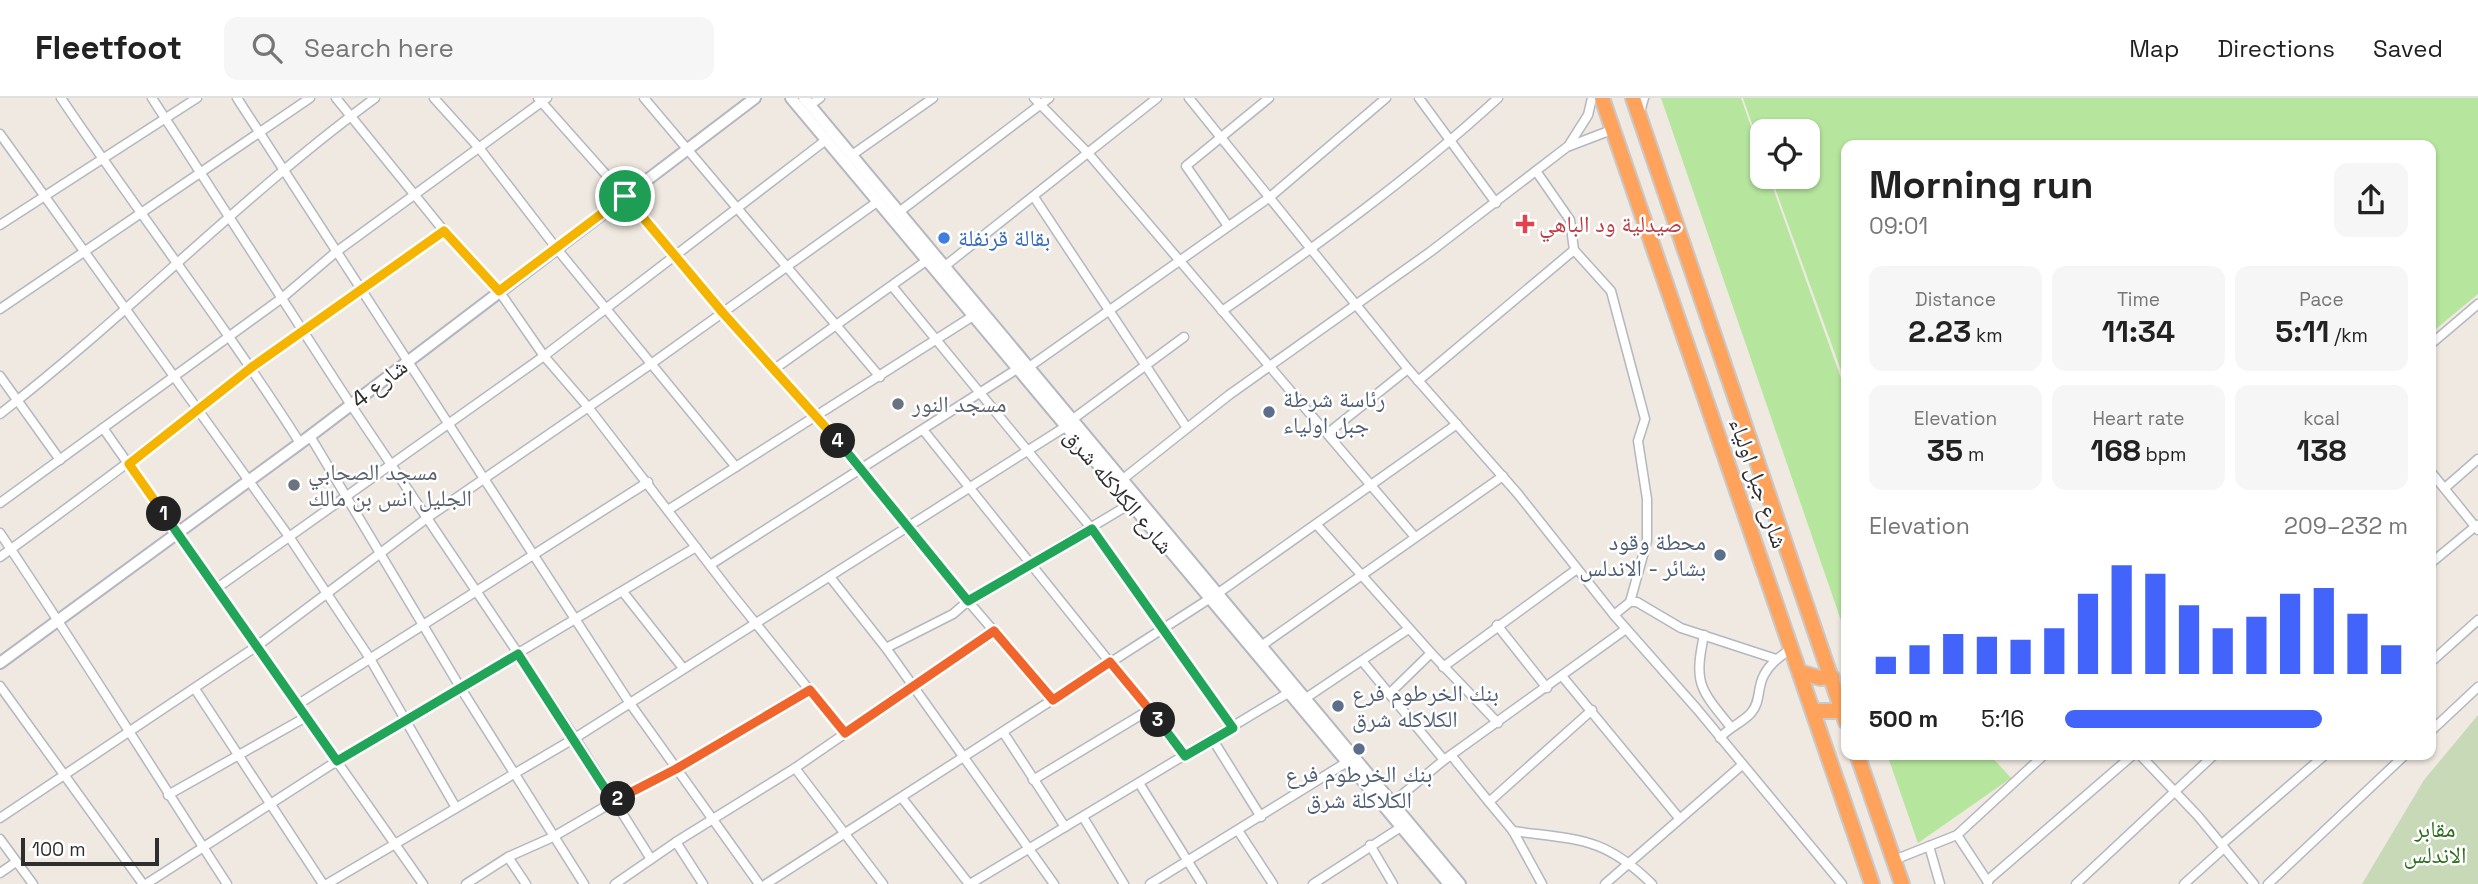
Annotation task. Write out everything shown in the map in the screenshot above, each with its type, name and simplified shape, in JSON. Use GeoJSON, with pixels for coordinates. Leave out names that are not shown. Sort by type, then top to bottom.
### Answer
{"type":"FeatureCollection","features":[{"type":"Feature","properties":{"kind":"highway","name":"شارع جبل اولياء"},"geometry":{"type":"LineString","coordinates":[[1602,98],[1871,884]]}},
{"type":"Feature","properties":{"kind":"highway","name":"شارع جبل اولياء"},"geometry":{"type":"LineString","coordinates":[[1633,98],[1841,707]]}},
{"type":"Feature","properties":{"kind":"highway"},"geometry":{"type":"LineString","coordinates":[[1800,672],[1820,678],[1832,677]]}},
{"type":"Feature","properties":{"kind":"highway"},"geometry":{"type":"LineString","coordinates":[[1813,710],[1841,716]]}},
{"type":"Feature","properties":{"kind":"highway"},"geometry":{"type":"LineString","coordinates":[[1859,760],[1902,884]]}},
{"type":"Feature","properties":{"kind":"street"},"geometry":{"type":"LineString","coordinates":[[61,98],[176,265],[252,367],[300,443]]}},
{"type":"Feature","properties":{"kind":"street"},"geometry":{"type":"LineString","coordinates":[[152,98],[351,405],[575,738],[651,859]]}},
{"type":"Feature","properties":{"kind":"street"},"geometry":{"type":"LineString","coordinates":[[0,225],[197,98]]}},
{"type":"Feature","properties":{"kind":"street"},"geometry":{"type":"LineString","coordinates":[[237,98],[447,426],[534,554],[629,702],[759,884]]}},
{"type":"Feature","properties":{"kind":"street"},"geometry":{"type":"LineString","coordinates":[[0,309],[310,98]]}},
{"type":"Feature","properties":{"kind":"street"},"geometry":{"type":"LineString","coordinates":[[336,98],[444,231],[499,291],[544,356],[589,407],[756,624],[845,733]]}},
{"type":"Feature","properties":{"kind":"street"},"geometry":{"type":"LineString","coordinates":[[0,414],[230,220],[283,170],[375,98]]}},
{"type":"Feature","properties":{"kind":"street"},"geometry":{"type":"LineString","coordinates":[[434,98],[480,149],[557,249],[736,467]]}},
{"type":"Feature","properties":{"kind":"street"},"geometry":{"type":"LineString","coordinates":[[644,98],[880,377]]}},
{"type":"Feature","properties":{"kind":"street","name":"شارع 4"},"geometry":{"type":"LineString","coordinates":[[0,663],[310,436],[755,98]]}},
{"type":"Feature","properties":{"kind":"street","name":"شارع الكلاكله شرق"},"geometry":{"type":"LineString","coordinates":[[791,98],[1017,369],[1123,479],[1288,693],[1449,884]]}},
{"type":"Feature","properties":{"kind":"street"},"geometry":{"type":"LineString","coordinates":[[852,155],[933,98]]}},
{"type":"Feature","properties":{"kind":"street"},"geometry":{"type":"LineString","coordinates":[[1034,98],[1088,153],[1415,537]]}},
{"type":"Feature","properties":{"kind":"street"},"geometry":{"type":"LineString","coordinates":[[899,212],[1049,98]]}},
{"type":"Feature","properties":{"kind":"street"},"geometry":{"type":"LineString","coordinates":[[945,266],[1157,98]]}},
{"type":"Feature","properties":{"kind":"street"},"geometry":{"type":"LineString","coordinates":[[1189,98],[1313,248],[1408,369],[1503,476],[1614,615],[1842,884]]}},
{"type":"Feature","properties":{"kind":"street"},"geometry":{"type":"LineString","coordinates":[[1228,226],[1186,166],[1269,98]]}},
{"type":"Feature","properties":{"kind":"street"},"geometry":{"type":"LineString","coordinates":[[1029,368],[1270,197],[1386,98]]}},
{"type":"Feature","properties":{"kind":"street"},"geometry":{"type":"LineString","coordinates":[[1419,98],[1496,203]]}},
{"type":"Feature","properties":{"kind":"street"},"geometry":{"type":"LineString","coordinates":[[1222,311],[1313,248],[1451,141],[1498,98]]}},
{"type":"Feature","properties":{"kind":"street"},"geometry":{"type":"LineString","coordinates":[[1123,479],[1187,428],[1357,306],[1567,147],[1582,128],[1592,98]]}},
{"type":"Feature","properties":{"kind":"street"},"geometry":{"type":"LineString","coordinates":[[1639,115],[1644,98]]}},
{"type":"Feature","properties":{"kind":"street"},"geometry":{"type":"LineString","coordinates":[[0,503],[282,298],[337,252],[416,197],[542,99],[723,313],[863,470],[968,601],[1053,700]]}},
{"type":"Feature","properties":{"kind":"street","name":"شارع الكلاكله شرق"},"geometry":{"type":"LineString","coordinates":[[812,100],[852,155],[1029,368],[1130,504],[1261,646],[1460,884]]}},
{"type":"Feature","properties":{"kind":"street"},"geometry":{"type":"LineString","coordinates":[[1567,147],[1614,129]]}},
{"type":"Feature","properties":{"kind":"street"},"geometry":{"type":"LineString","coordinates":[[0,134],[290,538],[369,657],[455,806]]}},
{"type":"Feature","properties":{"kind":"street"},"geometry":{"type":"LineString","coordinates":[[217,588],[544,356],[827,140]]}},
{"type":"Feature","properties":{"kind":"street"},"geometry":{"type":"LineString","coordinates":[[1536,171],[1570,220],[1574,250],[1611,291],[1645,419],[1638,442],[1647,499],[1647,541],[1630,602],[1614,615]]}},
{"type":"Feature","properties":{"kind":"street"},"geometry":{"type":"LineString","coordinates":[[1034,197],[1187,428]]}},
{"type":"Feature","properties":{"kind":"street"},"geometry":{"type":"LineString","coordinates":[[0,818],[257,646],[427,518],[651,365],[877,202]]}},
{"type":"Feature","properties":{"kind":"street"},"geometry":{"type":"LineString","coordinates":[[0,557],[129,464],[252,367],[444,231]]}},
{"type":"Feature","properties":{"kind":"street"},"geometry":{"type":"LineString","coordinates":[[1418,381],[1574,250]]}},
{"type":"Feature","properties":{"kind":"street"},"geometry":{"type":"LineString","coordinates":[[773,370],[926,261]]}},
{"type":"Feature","properties":{"kind":"street"},"geometry":{"type":"LineString","coordinates":[[892,286],[979,396],[1092,529],[1233,728]]}},
{"type":"Feature","properties":{"kind":"street"},"geometry":{"type":"LineString","coordinates":[[2436,340],[2478,304]]}},
{"type":"Feature","properties":{"kind":"street"},"geometry":{"type":"LineString","coordinates":[[668,510],[817,418],[973,316]]}},
{"type":"Feature","properties":{"kind":"street"},"geometry":{"type":"LineString","coordinates":[[195,689],[325,884],[512,772],[575,738],[830,577],[1069,423],[1184,337]]}},
{"type":"Feature","properties":{"kind":"street"},"geometry":{"type":"LineString","coordinates":[[710,565],[979,396],[1017,369]]}},
{"type":"Feature","properties":{"kind":"street"},"geometry":{"type":"LineString","coordinates":[[1328,433],[1408,369]]}},
{"type":"Feature","properties":{"kind":"street"},"geometry":{"type":"LineString","coordinates":[[0,376],[60,460]]}},
{"type":"Feature","properties":{"kind":"street"},"geometry":{"type":"LineString","coordinates":[[766,884],[1213,597],[1457,424]]}},
{"type":"Feature","properties":{"kind":"street"},"geometry":{"type":"LineString","coordinates":[[103,428],[424,884]]}},
{"type":"Feature","properties":{"kind":"street"},"geometry":{"type":"LineString","coordinates":[[924,431],[1185,756]]}},
{"type":"Feature","properties":{"kind":"street"},"geometry":{"type":"LineString","coordinates":[[310,436],[460,687],[584,884]]}},
{"type":"Feature","properties":{"kind":"street"},"geometry":{"type":"LineString","coordinates":[[2446,487],[2478,459]]}},
{"type":"Feature","properties":{"kind":"street"},"geometry":{"type":"LineString","coordinates":[[1261,646],[1503,476]]}},
{"type":"Feature","properties":{"kind":"street"},"geometry":{"type":"LineString","coordinates":[[2436,477],[2477,527],[2436,559]]}},
{"type":"Feature","properties":{"kind":"street"},"geometry":{"type":"LineString","coordinates":[[297,705],[648,482]]}},
{"type":"Feature","properties":{"kind":"street"},"geometry":{"type":"LineString","coordinates":[[886,648],[953,614],[968,601],[1033,565],[1130,504]]}},
{"type":"Feature","properties":{"kind":"street"},"geometry":{"type":"LineString","coordinates":[[1317,525],[1407,630],[1497,723]]}},
{"type":"Feature","properties":{"kind":"street"},"geometry":{"type":"LineString","coordinates":[[0,533],[58,618],[227,884]]}},
{"type":"Feature","properties":{"kind":"street"},"geometry":{"type":"LineString","coordinates":[[0,686],[145,884],[204,849],[337,761],[696,547]]}},
{"type":"Feature","properties":{"kind":"street"},"geometry":{"type":"LineString","coordinates":[[1443,667],[1577,569]]}},
{"type":"Feature","properties":{"kind":"street"},"geometry":{"type":"LineString","coordinates":[[830,577],[886,648],[1054,884]]}},
{"type":"Feature","properties":{"kind":"street"},"geometry":{"type":"LineString","coordinates":[[623,592],[683,668]]}},
{"type":"Feature","properties":{"kind":"street"},"geometry":{"type":"LineString","coordinates":[[1630,602],[1646,604],[1681,628],[1776,659]]}},
{"type":"Feature","properties":{"kind":"street"},"geometry":{"type":"LineString","coordinates":[[2436,658],[2478,620]]}},
{"type":"Feature","properties":{"kind":"street"},"geometry":{"type":"LineString","coordinates":[[1497,625],[1547,688]]}},
{"type":"Feature","properties":{"kind":"street"},"geometry":{"type":"LineString","coordinates":[[1392,803],[1448,757],[1626,629]]}},
{"type":"Feature","properties":{"kind":"street"},"geometry":{"type":"LineString","coordinates":[[1306,698],[1407,630]]}},
{"type":"Feature","properties":{"kind":"street"},"geometry":{"type":"LineString","coordinates":[[616,884],[676,842],[794,768],[994,631]]}},
{"type":"Feature","properties":{"kind":"street"},"geometry":{"type":"LineString","coordinates":[[1704,635],[1698,677],[1707,696],[1730,726]]}},
{"type":"Feature","properties":{"kind":"street"},"geometry":{"type":"LineString","coordinates":[[1720,738],[1730,726],[1750,714],[1757,704],[1763,677],[1776,659],[1792,648]]}},
{"type":"Feature","properties":{"kind":"street"},"geometry":{"type":"LineString","coordinates":[[1389,694],[1431,653]]}},
{"type":"Feature","properties":{"kind":"street"},"geometry":{"type":"LineString","coordinates":[[1363,662],[1513,831],[1542,884]]}},
{"type":"Feature","properties":{"kind":"street"},"geometry":{"type":"LineString","coordinates":[[1562,676],[1679,818]]}},
{"type":"Feature","properties":{"kind":"street"},"geometry":{"type":"LineString","coordinates":[[2436,726],[2478,687]]}},
{"type":"Feature","properties":{"kind":"street"},"geometry":{"type":"LineString","coordinates":[[466,884],[508,857],[552,837],[613,801],[676,769],[810,690]]}},
{"type":"Feature","properties":{"kind":"street"},"geometry":{"type":"LineString","coordinates":[[902,798],[969,884],[1288,693]]}},
{"type":"Feature","properties":{"kind":"street"},"geometry":{"type":"LineString","coordinates":[[1033,780],[1149,710]]}},
{"type":"Feature","properties":{"kind":"street"},"geometry":{"type":"LineString","coordinates":[[1489,802],[1592,710]]}},
{"type":"Feature","properties":{"kind":"street"},"geometry":{"type":"LineString","coordinates":[[168,795],[306,717]]}},
{"type":"Feature","properties":{"kind":"street"},"geometry":{"type":"LineString","coordinates":[[1003,732],[1065,827]]}},
{"type":"Feature","properties":{"kind":"street"},"geometry":{"type":"LineString","coordinates":[[1213,740],[1261,817]]}},
{"type":"Feature","properties":{"kind":"street"},"geometry":{"type":"LineString","coordinates":[[1894,860],[1957,835],[2038,760]]}},
{"type":"Feature","properties":{"kind":"street"},"geometry":{"type":"LineString","coordinates":[[1957,835],[1967,845],[1989,882],[2129,760]]}},
{"type":"Feature","properties":{"kind":"street"},"geometry":{"type":"LineString","coordinates":[[2142,760],[2175,791],[2254,884]]}},
{"type":"Feature","properties":{"kind":"street"},"geometry":{"type":"LineString","coordinates":[[2076,884],[2209,760]]}},
{"type":"Feature","properties":{"kind":"street"},"geometry":{"type":"LineString","coordinates":[[2184,884],[2319,760]]}},
{"type":"Feature","properties":{"kind":"street"},"geometry":{"type":"LineString","coordinates":[[2267,884],[2400,760]]}},
{"type":"Feature","properties":{"kind":"street"},"geometry":{"type":"LineString","coordinates":[[1150,884],[1239,832],[1348,762]]}},
{"type":"Feature","properties":{"kind":"street"},"geometry":{"type":"LineString","coordinates":[[1605,884],[1742,765]]}},
{"type":"Feature","properties":{"kind":"street"},"geometry":{"type":"LineString","coordinates":[[794,768],[883,884]]}},
{"type":"Feature","properties":{"kind":"street"},"geometry":{"type":"LineString","coordinates":[[1139,783],[1202,884]]}},
{"type":"Feature","properties":{"kind":"street"},"geometry":{"type":"LineString","coordinates":[[1083,817],[1124,884]]}},
{"type":"Feature","properties":{"kind":"street"},"geometry":{"type":"LineString","coordinates":[[1314,884],[1401,827]]}},
{"type":"Feature","properties":{"kind":"street"},"geometry":{"type":"LineString","coordinates":[[1513,831],[1596,843],[1630,862],[1652,884]]}},
{"type":"Feature","properties":{"kind":"street"},"geometry":{"type":"LineString","coordinates":[[1239,832],[1273,884]]}},
{"type":"Feature","properties":{"kind":"street"},"geometry":{"type":"LineString","coordinates":[[0,839],[33,884]]}},
{"type":"Feature","properties":{"kind":"street"},"geometry":{"type":"LineString","coordinates":[[676,842],[703,884]]}},
{"type":"Feature","properties":{"kind":"street"},"geometry":{"type":"LineString","coordinates":[[1370,845],[1393,884]]}},
{"type":"Feature","properties":{"kind":"street"},"geometry":{"type":"LineString","coordinates":[[1929,846],[1940,884]]}},
{"type":"Feature","properties":{"kind":"street"},"geometry":{"type":"LineString","coordinates":[[508,857],[526,884]]}},
{"type":"Feature","properties":{"kind":"street"},"geometry":{"type":"LineString","coordinates":[[0,873],[16,862]]}},
{"type":"Feature","properties":{"kind":"street"},"geometry":{"type":"LineString","coordinates":[[781,875],[787,884]]}},
{"type":"Feature","properties":{"kind":"green space"},"geometry":{"type":"Polygon","coordinates":[[[1661,98],[1741,98],[1750,124],[1750,189],[1773,189],[1841,378],[1841,620],[1661,98]]]}},
{"type":"Feature","properties":{"kind":"green space"},"geometry":{"type":"Polygon","coordinates":[[[1743,98],[2478,98],[2478,294],[2436,329],[2436,140],[1841,140],[1841,370],[1775,189],[1820,189],[1820,119],[1750,119],[1743,98]]]}},
{"type":"Feature","properties":{"kind":"green space","name":"مقابر الاندلس"},"geometry":{"type":"Polygon","coordinates":[[[2478,715],[2478,884],[2362,884],[2424,780],[2478,715]]]}},
{"type":"Feature","properties":{"kind":"green space"},"geometry":{"type":"Polygon","coordinates":[[[1889,760],[1994,760],[2011,778],[1918,843],[1889,760]]]}},
{"type":"Feature","properties":{"kind":"place","name":"صيدلية ود الباهي"},"geometry":{"type":"Point","coordinates":[1525,224]}},
{"type":"Feature","properties":{"kind":"place","name":"بقالة قرنفلة"},"geometry":{"type":"Point","coordinates":[944,238]}},
{"type":"Feature","properties":{"kind":"place","name":"مسجد النور"},"geometry":{"type":"Point","coordinates":[898,404]}},
{"type":"Feature","properties":{"kind":"place","name":"رئاسة شرطة جبل اولياء"},"geometry":{"type":"Point","coordinates":[1269,412]}},
{"type":"Feature","properties":{"kind":"place","name":"مسجد الصحابي الجليل انس بن مالك"},"geometry":{"type":"Point","coordinates":[294,485]}},
{"type":"Feature","properties":{"kind":"place","name":"محطة وقود بشائر - الاندلس"},"geometry":{"type":"Point","coordinates":[1720,555]}},
{"type":"Feature","properties":{"kind":"place","name":"بنك الخرطوم فرع الكلاكله شرق"},"geometry":{"type":"Point","coordinates":[1338,706]}},
{"type":"Feature","properties":{"kind":"place","name":"بنك الخرطوم فرع الكلاكلة شرق"},"geometry":{"type":"Point","coordinates":[1359,749]}},
{"type":"Feature","properties":{"kind":"route"},"geometry":{"type":"LineString","coordinates":[[625,196],[723,313],[836,438],[968,601],[1092,529],[1233,728],[1185,756],[1110,662],[1053,700],[994,631],[845,733],[810,690],[676,769],[613,801],[575,738],[518,654],[337,761],[129,464],[252,367],[444,231],[499,291],[625,196]]}}]}
